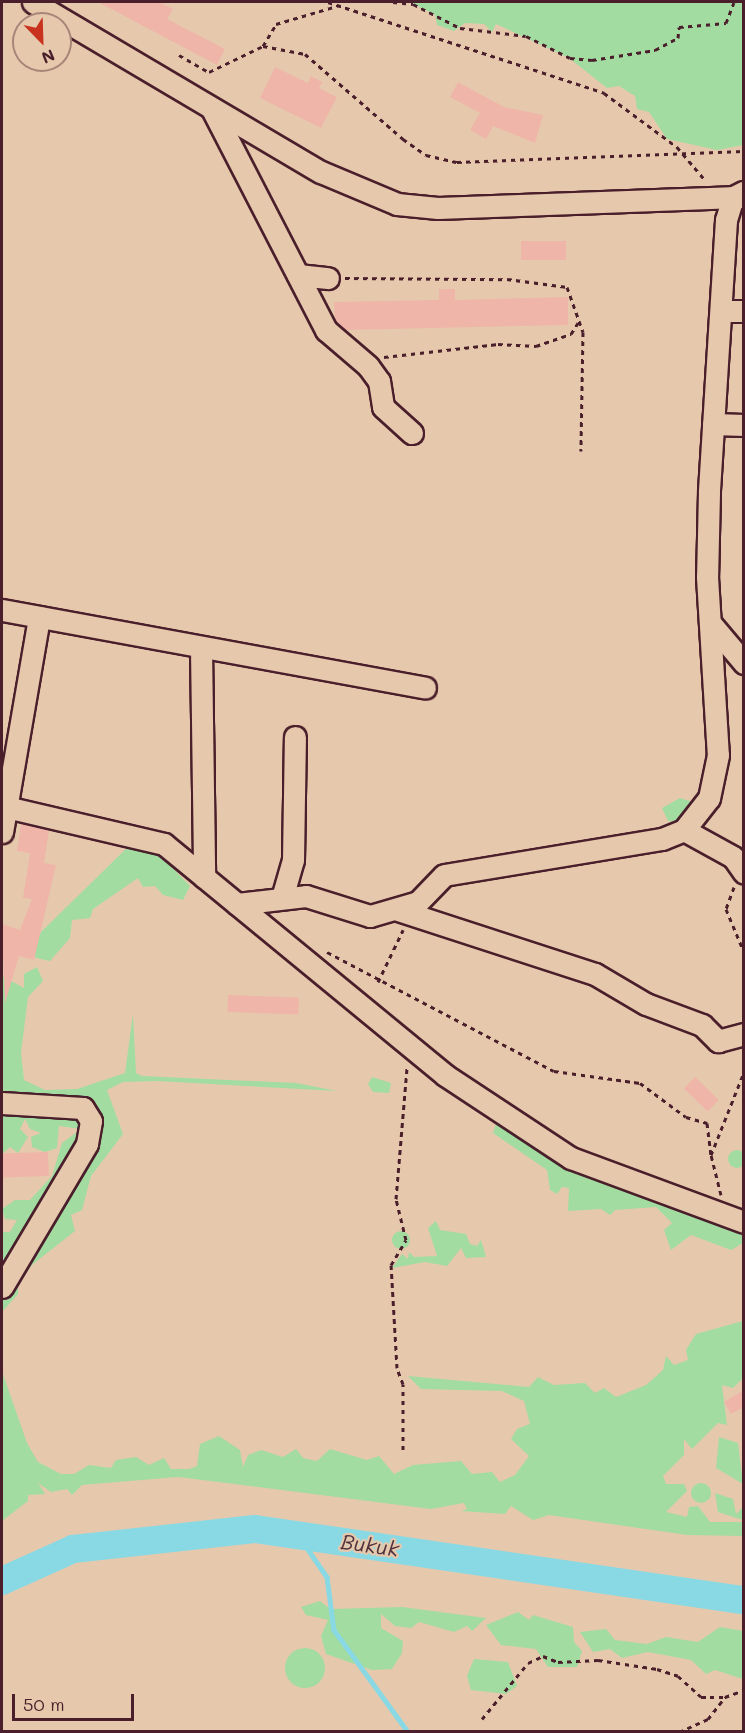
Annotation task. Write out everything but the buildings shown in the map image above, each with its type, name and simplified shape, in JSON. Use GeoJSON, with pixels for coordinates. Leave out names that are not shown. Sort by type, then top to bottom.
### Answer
{"type":"FeatureCollection","features":[{"type":"Feature","properties":{"kind":"street"},"geometry":{"type":"LineString","coordinates":[[33,2],[321,172],[397,204],[438,208],[735,196],[726,220],[713,424],[707,577],[718,755],[709,798],[684,830],[662,839],[444,874],[418,902],[404,912]]}},
{"type":"Feature","properties":{"kind":"street"},"geometry":{"type":"LineString","coordinates":[[212,109],[326,330],[368,366],[379,381],[383,407],[412,434]]}},
{"type":"Feature","properties":{"kind":"street"},"geometry":{"type":"LineString","coordinates":[[298,275],[328,278]]}},
{"type":"Feature","properties":{"kind":"street"},"geometry":{"type":"LineString","coordinates":[[722,311],[744,311]]}},
{"type":"Feature","properties":{"kind":"street"},"geometry":{"type":"LineString","coordinates":[[713,424],[744,425]]}},
{"type":"Feature","properties":{"kind":"street"},"geometry":{"type":"LineString","coordinates":[[2,610],[425,688]]}},
{"type":"Feature","properties":{"kind":"street"},"geometry":{"type":"LineString","coordinates":[[2,832],[4,807],[39,617]]}},
{"type":"Feature","properties":{"kind":"street"},"geometry":{"type":"LineString","coordinates":[[711,624],[744,663]]}},
{"type":"Feature","properties":{"kind":"street"},"geometry":{"type":"LineString","coordinates":[[201,648],[204,877]]}},
{"type":"Feature","properties":{"kind":"street"},"geometry":{"type":"LineString","coordinates":[[282,898],[293,860],[295,737]]}},
{"type":"Feature","properties":{"kind":"street"},"geometry":{"type":"LineString","coordinates":[[4,807],[139,835],[164,844],[411,1047],[571,1158],[742,1221]]}},
{"type":"Feature","properties":{"kind":"street"},"geometry":{"type":"LineString","coordinates":[[684,830],[733,857],[743,872]]}},
{"type":"Feature","properties":{"kind":"street"},"geometry":{"type":"LineString","coordinates":[[237,904],[306,896],[370,916],[404,912],[595,974],[646,1004],[702,1026],[718,1041],[744,1034]]}},
{"type":"Feature","properties":{"kind":"street"},"geometry":{"type":"LineString","coordinates":[[2,1103],[83,1108],[91,1121],[87,1143],[2,1287]]}},
{"type":"Feature","properties":{"kind":"path"},"geometry":{"type":"LineString","coordinates":[[328,2],[604,93],[735,196]]}},
{"type":"Feature","properties":{"kind":"path"},"geometry":{"type":"LineString","coordinates":[[393,2],[413,4],[460,28],[526,36],[570,58],[592,60],[655,50],[678,38],[679,27],[726,23],[734,2]]}},
{"type":"Feature","properties":{"kind":"path"},"geometry":{"type":"LineString","coordinates":[[263,46],[276,24],[337,6]]}},
{"type":"Feature","properties":{"kind":"path"},"geometry":{"type":"LineString","coordinates":[[179,55],[215,71],[239,54],[263,46],[305,54],[403,139],[439,159],[482,165],[744,151]]}},
{"type":"Feature","properties":{"kind":"path"},"geometry":{"type":"LineString","coordinates":[[328,278],[552,282],[572,291],[580,320],[581,451]]}},
{"type":"Feature","properties":{"kind":"path"},"geometry":{"type":"LineString","coordinates":[[368,366],[390,355],[536,346],[571,334],[580,320]]}},
{"type":"Feature","properties":{"kind":"path"},"geometry":{"type":"LineString","coordinates":[[743,872],[726,909],[744,952]]}},
{"type":"Feature","properties":{"kind":"path"},"geometry":{"type":"LineString","coordinates":[[378,982],[404,912]]}},
{"type":"Feature","properties":{"kind":"path"},"geometry":{"type":"LineString","coordinates":[[320,948],[378,982],[554,1071],[640,1083],[686,1117],[707,1123],[716,1185],[742,1221]]}},
{"type":"Feature","properties":{"kind":"path"},"geometry":{"type":"LineString","coordinates":[[404,1450],[403,1384],[397,1368],[391,1265],[406,1240],[396,1199],[403,1086],[411,1047]]}},
{"type":"Feature","properties":{"kind":"path"},"geometry":{"type":"LineString","coordinates":[[711,1155],[744,1070],[744,1055]]}},
{"type":"Feature","properties":{"kind":"path"},"geometry":{"type":"LineString","coordinates":[[482,1719],[528,1663],[543,1656],[558,1662],[598,1660],[657,1669],[678,1676],[709,1699],[714,1710]]}},
{"type":"Feature","properties":{"kind":"path"},"geometry":{"type":"LineString","coordinates":[[709,1699],[725,1697],[744,1690]]}},
{"type":"Feature","properties":{"kind":"path"},"geometry":{"type":"LineString","coordinates":[[679,1731],[702,1723],[725,1697]]}},
{"type":"Feature","properties":{"kind":"green space"},"geometry":{"type":"Polygon","coordinates":[[[410,2],[743,2],[743,145],[717,150],[667,139],[649,112],[637,109],[635,96],[619,86],[607,88],[569,58],[496,24],[492,32],[484,24],[465,23],[454,31],[437,25],[435,15],[410,2]]]}},
{"type":"Feature","properties":{"kind":"green space"},"geometry":{"type":"Polygon","coordinates":[[[680,798],[693,802],[679,822],[668,821],[662,808],[680,798]]]}},
{"type":"Feature","properties":{"kind":"green space"},"geometry":{"type":"Polygon","coordinates":[[[135,840],[156,851],[190,886],[183,900],[163,895],[155,886],[143,887],[138,878],[93,909],[90,918],[72,920],[70,938],[50,961],[36,958],[32,951],[41,932],[135,840]]]}},
{"type":"Feature","properties":{"kind":"green space"},"geometry":{"type":"Polygon","coordinates":[[[37,967],[43,981],[28,997],[21,1053],[24,1080],[45,1090],[77,1089],[125,1073],[133,1014],[136,1073],[142,1076],[296,1083],[337,1091],[157,1081],[123,1082],[107,1090],[123,1134],[91,1176],[82,1210],[71,1215],[75,1231],[32,1265],[20,1282],[18,1278],[18,1294],[2,1312],[2,1232],[10,1232],[17,1220],[5,1219],[2,1209],[15,1200],[30,1200],[52,1176],[62,1143],[81,1129],[59,1126],[57,1148],[45,1152],[32,1147],[31,1137],[41,1133],[30,1129],[25,1119],[20,1129],[28,1137],[18,1153],[10,1147],[2,1154],[2,976],[24,988],[24,974],[37,967]]]}},
{"type":"Feature","properties":{"kind":"green space"},"geometry":{"type":"Polygon","coordinates":[[[372,1077],[391,1083],[389,1093],[373,1092],[368,1084],[372,1077]]]}},
{"type":"Feature","properties":{"kind":"green space"},"geometry":{"type":"Polygon","coordinates":[[[496,1124],[597,1180],[743,1231],[743,1243],[731,1250],[691,1235],[671,1250],[664,1230],[672,1223],[656,1207],[615,1210],[610,1215],[601,1209],[568,1211],[569,1188],[562,1187],[557,1194],[550,1190],[547,1170],[493,1133],[496,1124]]]}},
{"type":"Feature","properties":{"kind":"green space"},"geometry":{"type":"Polygon","coordinates":[[[737,1150],[743,1153],[746,1159],[743,1165],[737,1168],[731,1165],[728,1159],[731,1153],[737,1150]]]}},
{"type":"Feature","properties":{"kind":"green space"},"geometry":{"type":"Polygon","coordinates":[[[436,1221],[440,1230],[466,1234],[470,1244],[477,1246],[481,1240],[486,1257],[466,1258],[461,1248],[447,1266],[425,1262],[392,1268],[402,1254],[408,1259],[409,1252],[414,1257],[437,1256],[428,1228],[436,1221]]]}},
{"type":"Feature","properties":{"kind":"green space"},"geometry":{"type":"Polygon","coordinates":[[[401,1231],[407,1234],[410,1240],[407,1246],[401,1249],[395,1246],[392,1240],[395,1234],[401,1231]]]}},
{"type":"Feature","properties":{"kind":"green space"},"geometry":{"type":"Polygon","coordinates":[[[743,1321],[743,1378],[733,1388],[722,1385],[727,1425],[718,1423],[692,1449],[684,1439],[684,1455],[663,1476],[666,1484],[684,1484],[687,1491],[666,1512],[687,1517],[689,1507],[698,1506],[710,1522],[743,1522],[743,1536],[687,1535],[549,1515],[533,1520],[511,1506],[505,1514],[461,1511],[467,1509],[464,1503],[431,1509],[178,1477],[82,1485],[72,1495],[67,1489],[51,1492],[38,1483],[45,1494],[28,1495],[28,1501],[2,1521],[3,1374],[27,1443],[38,1462],[61,1474],[74,1474],[89,1465],[111,1468],[116,1460],[136,1457],[149,1465],[164,1458],[171,1469],[189,1469],[197,1466],[200,1444],[219,1436],[240,1450],[243,1467],[248,1455],[261,1450],[283,1457],[296,1449],[303,1458],[317,1461],[330,1449],[367,1460],[379,1456],[394,1474],[413,1465],[461,1461],[472,1474],[492,1472],[500,1482],[515,1475],[529,1456],[511,1439],[517,1429],[530,1424],[524,1401],[502,1391],[421,1389],[408,1376],[529,1387],[538,1377],[554,1385],[585,1383],[595,1393],[604,1388],[616,1397],[646,1385],[663,1370],[666,1356],[674,1365],[688,1360],[686,1350],[696,1334],[743,1321]]]}},
{"type":"Feature","properties":{"kind":"green space"},"geometry":{"type":"Polygon","coordinates":[[[719,1437],[738,1443],[743,1484],[716,1468],[719,1437]]]}},
{"type":"Feature","properties":{"kind":"green space"},"geometry":{"type":"Polygon","coordinates":[[[701,1483],[708,1486],[711,1493],[708,1500],[701,1503],[694,1500],[691,1493],[694,1486],[701,1483]]]}},
{"type":"Feature","properties":{"kind":"green space"},"geometry":{"type":"Polygon","coordinates":[[[715,1493],[733,1499],[736,1514],[743,1507],[743,1520],[718,1512],[715,1493]]]}},
{"type":"Feature","properties":{"kind":"green space"},"geometry":{"type":"Polygon","coordinates":[[[320,1601],[330,1609],[402,1607],[486,1618],[472,1631],[467,1626],[454,1632],[419,1622],[411,1628],[395,1626],[381,1614],[381,1628],[403,1641],[402,1653],[392,1669],[372,1670],[326,1654],[321,1636],[328,1620],[306,1615],[301,1607],[320,1601]]]}},
{"type":"Feature","properties":{"kind":"green space"},"geometry":{"type":"Polygon","coordinates":[[[518,1612],[529,1620],[533,1615],[573,1627],[574,1642],[582,1651],[577,1667],[548,1667],[536,1649],[501,1645],[486,1625],[518,1612]]]}},
{"type":"Feature","properties":{"kind":"green space"},"geometry":{"type":"Polygon","coordinates":[[[720,1627],[743,1631],[743,1679],[715,1670],[706,1674],[691,1660],[648,1652],[622,1658],[610,1649],[593,1652],[580,1632],[606,1629],[615,1640],[647,1644],[666,1637],[698,1642],[720,1627]]]}},
{"type":"Feature","properties":{"kind":"green space"},"geometry":{"type":"Polygon","coordinates":[[[305,1648],[313,1649],[319,1654],[324,1660],[324,1676],[319,1682],[313,1687],[305,1688],[297,1687],[291,1682],[286,1676],[285,1668],[286,1660],[291,1654],[297,1649],[305,1648]]]}},
{"type":"Feature","properties":{"kind":"green space"},"geometry":{"type":"Polygon","coordinates":[[[474,1659],[508,1662],[517,1686],[506,1694],[471,1690],[467,1676],[474,1659]]]}},
{"type":"Feature","properties":{"kind":"waterway","name":"Bukuk"},"geometry":{"type":"LineString","coordinates":[[2,1581],[73,1549],[255,1529],[744,1600]]}},
{"type":"Feature","properties":{"kind":"waterway"},"geometry":{"type":"LineString","coordinates":[[298,1535],[327,1577],[334,1630],[408,1732]]}}]}
